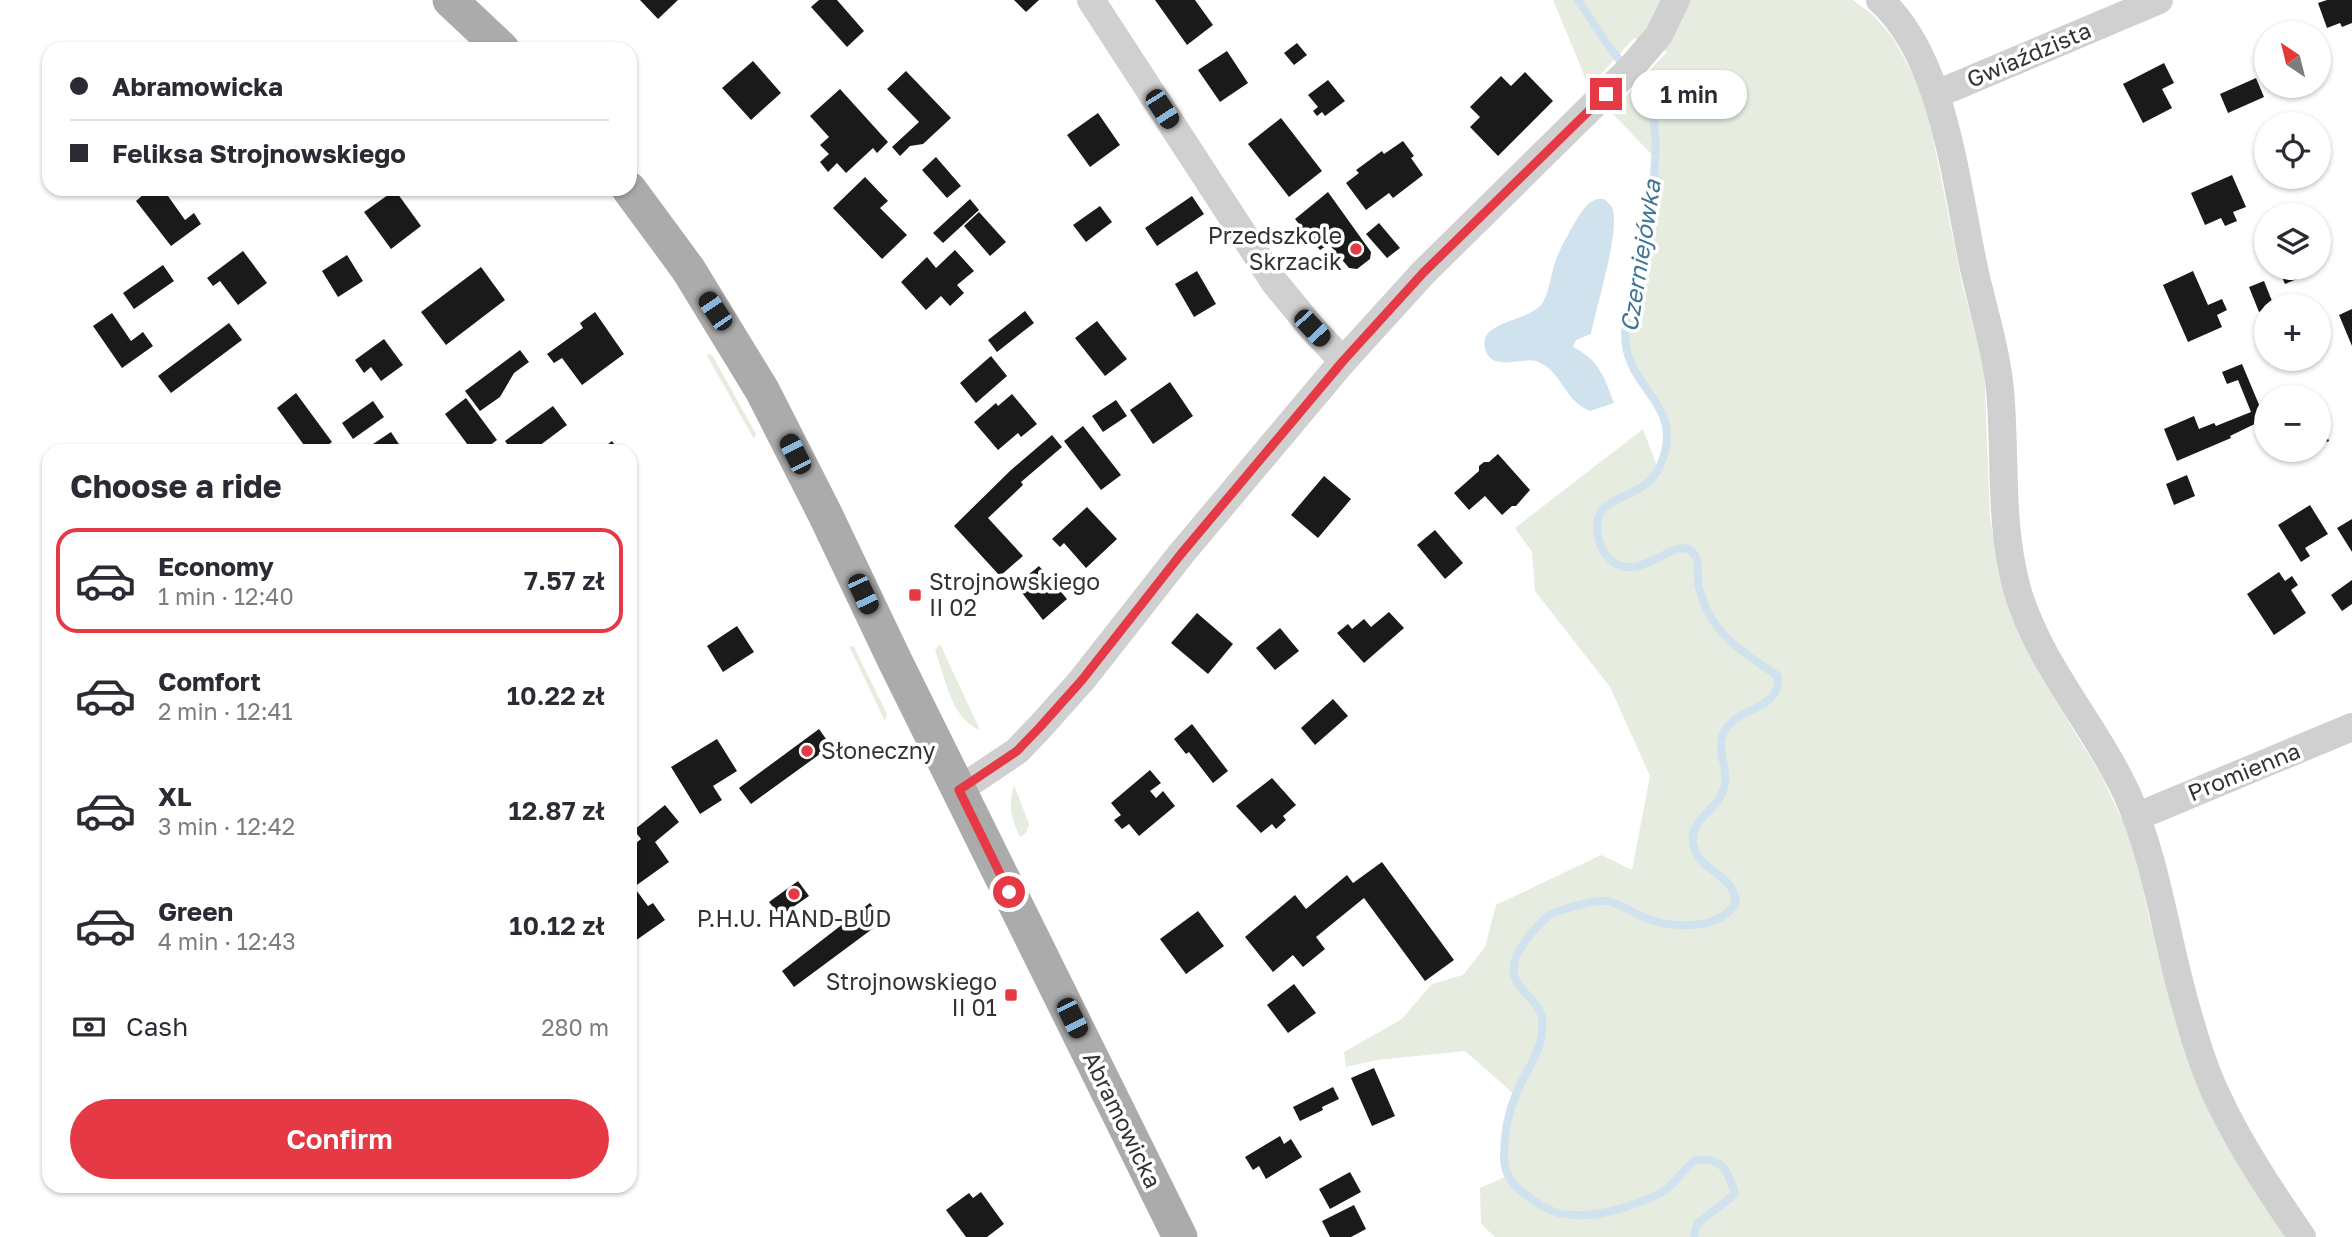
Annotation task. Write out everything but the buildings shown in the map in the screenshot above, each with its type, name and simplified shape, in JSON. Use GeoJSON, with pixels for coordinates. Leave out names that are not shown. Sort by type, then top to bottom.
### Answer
{"type":"FeatureCollection","features":[{"type":"Feature","properties":{"kind":"main road"},"geometry":{"type":"LineString","coordinates":[[450,0],[495,42]]}},
{"type":"Feature","properties":{"kind":"main road","name":"Abramowicka"},"geometry":{"type":"LineString","coordinates":[[634,196],[694,279],[762,390],[1180,1237]]}},
{"type":"Feature","properties":{"kind":"street"},"geometry":{"type":"LineString","coordinates":[[1091,0],[1275,283],[1343,361]]}},
{"type":"Feature","properties":{"kind":"street"},"geometry":{"type":"LineString","coordinates":[[959,790],[1017,751],[1040,727],[1082,680],[1181,554],[1343,361],[1423,273],[1647,51],[1659,35],[1676,0]]}},
{"type":"Feature","properties":{"kind":"street"},"geometry":{"type":"LineString","coordinates":[[1880,0],[1903,25],[1937,94],[1997,364],[2006,535],[2018,592],[2035,636],[2112,766],[2136,817],[2182,993],[2208,1076],[2250,1156],[2302,1237]]}},
{"type":"Feature","properties":{"kind":"street","name":"Gwiaździsta"},"geometry":{"type":"LineString","coordinates":[[1937,94],[2159,0]]}},
{"type":"Feature","properties":{"kind":"street","name":"Promienna"},"geometry":{"type":"LineString","coordinates":[[2136,817],[2352,727]]}},
{"type":"Feature","properties":{"kind":"shaded area"},"geometry":{"type":"Polygon","coordinates":[[[1553,0],[1853,0],[1873,15],[1893,38],[1916,80],[1928,113],[1963,288],[1984,363],[1990,519],[1998,560],[2039,673],[2102,777],[2128,832],[2161,959],[2289,1237],[1495,1237],[1481,1224],[1480,1188],[1507,1176],[1507,1135],[1515,1095],[1465,1051],[1377,1060],[1346,1067],[1344,1052],[1402,1019],[1432,984],[1463,975],[1485,947],[1496,905],[1601,855],[1632,870],[1650,776],[1610,687],[1535,591],[1532,552],[1515,528],[1643,429],[1658,469],[1665,452],[1667,438],[1663,415],[1628,356],[1625,338],[1644,243],[1656,159],[1611,112],[1667,52],[1634,38],[1589,87],[1553,0]]]}},
{"type":"Feature","properties":{"kind":"shaded area"},"geometry":{"type":"Polygon","coordinates":[[[706,354],[712,355],[756,434],[754,439],[706,354]]]}},
{"type":"Feature","properties":{"kind":"shaded area"},"geometry":{"type":"Polygon","coordinates":[[[940,644],[980,730],[962,717],[950,696],[935,650],[940,644]]]}},
{"type":"Feature","properties":{"kind":"shaded area"},"geometry":{"type":"Polygon","coordinates":[[[849,646],[854,647],[887,714],[885,721],[849,646]]]}},
{"type":"Feature","properties":{"kind":"shaded area"},"geometry":{"type":"Polygon","coordinates":[[[1014,785],[1029,824],[1026,833],[1020,837],[1011,812],[1014,785]]]}},
{"type":"Feature","properties":{"kind":"water"},"geometry":{"type":"Polygon","coordinates":[[[1597,199],[1604,199],[1612,207],[1614,218],[1611,250],[1591,334],[1576,340],[1573,347],[1595,363],[1614,403],[1590,411],[1573,399],[1545,365],[1531,360],[1494,360],[1488,356],[1485,339],[1497,326],[1528,314],[1543,302],[1565,240],[1584,208],[1597,199]]]}},
{"type":"Feature","properties":{"kind":"waterway","name":"Czerniejówka"},"geometry":{"type":"LineString","coordinates":[[1578,0],[1645,94],[1653,117],[1655,137],[1650,206],[1626,320],[1625,341],[1631,364],[1654,399],[1665,422],[1665,451],[1651,479],[1602,510],[1597,527],[1600,544],[1608,557],[1623,567],[1643,564],[1681,548],[1688,549],[1697,561],[1699,588],[1706,608],[1719,629],[1737,647],[1778,676],[1777,686],[1769,700],[1739,717],[1725,730],[1721,746],[1725,771],[1724,788],[1693,834],[1695,850],[1699,857],[1731,887],[1736,902],[1729,911],[1709,922],[1685,925],[1650,920],[1612,902],[1595,902],[1550,915],[1520,949],[1515,960],[1515,977],[1538,1007],[1542,1030],[1535,1055],[1511,1109],[1504,1162],[1507,1173],[1521,1191],[1550,1210],[1570,1215],[1597,1214],[1624,1208],[1665,1191],[1695,1160],[1718,1163],[1730,1178],[1735,1194],[1697,1224],[1694,1237]]}},
{"type":"Feature","properties":{"kind":"place","name":"Przedszkole Skrzacik"},"geometry":{"type":"Point","coordinates":[1356,249]}},
{"type":"Feature","properties":{"kind":"place","name":"Strojnowskiego II 02"},"geometry":{"type":"Point","coordinates":[915,595]}},
{"type":"Feature","properties":{"kind":"place","name":"Słoneczny"},"geometry":{"type":"Point","coordinates":[807,751]}},
{"type":"Feature","properties":{"kind":"place","name":"P.H.U. HAND-BUD"},"geometry":{"type":"Point","coordinates":[794,894]}},
{"type":"Feature","properties":{"kind":"place","name":"Strojnowskiego II 01"},"geometry":{"type":"Point","coordinates":[1011,995]}},
{"type":"Feature","properties":{"kind":"route"},"geometry":{"type":"LineString","coordinates":[[1009,892],[959,790],[1028,741],[1082,680],[1181,554],[1343,361],[1423,273],[1606,94]]}}]}
